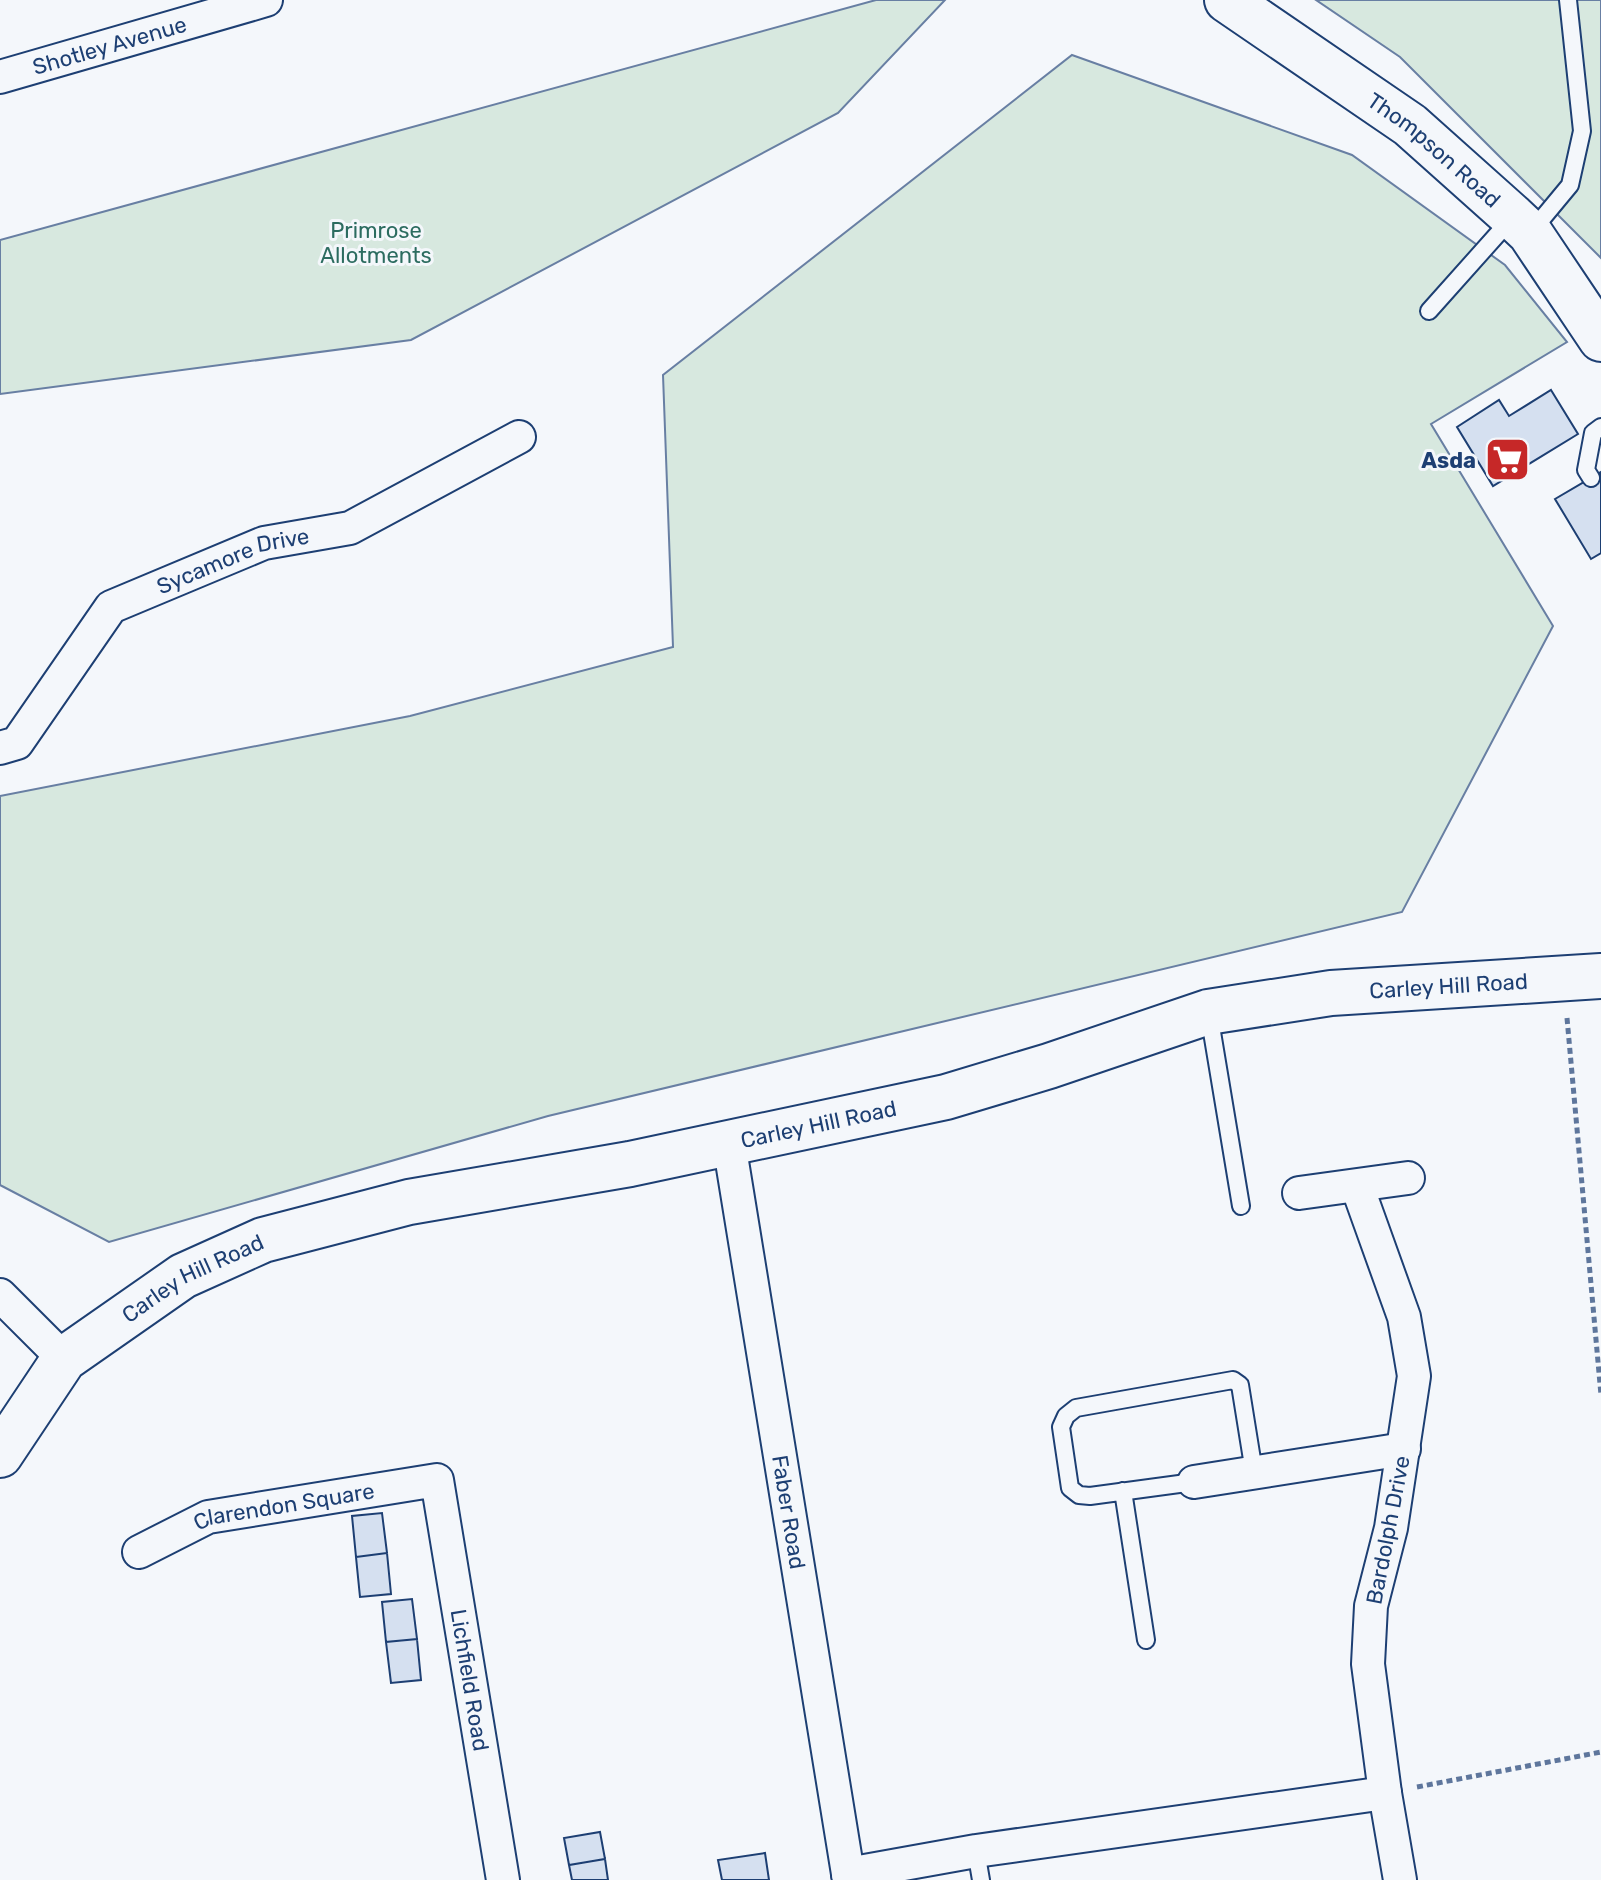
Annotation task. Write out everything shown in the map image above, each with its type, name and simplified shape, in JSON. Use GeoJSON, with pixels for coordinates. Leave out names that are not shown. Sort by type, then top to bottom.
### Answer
{"type":"FeatureCollection","features":[{"type":"Feature","properties":{"kind":"street","name":"Shotley Avenue"},"geometry":{"type":"LineString","coordinates":[[0,77],[266,0]]}},
{"type":"Feature","properties":{"kind":"street","name":"Thompson Road"},"geometry":{"type":"LineString","coordinates":[[1227,0],[1410,125],[1521,225],[1601,339]]}},
{"type":"Feature","properties":{"kind":"street","name":"Sycamore Drive"},"geometry":{"type":"LineString","coordinates":[[0,748],[17,743],[111,607],[264,543],[350,528],[519,437]]}},
{"type":"Feature","properties":{"kind":"street","name":"Carley Hill Road"},"geometry":{"type":"LineString","coordinates":[[64,1359],[183,1276],[263,1240],[409,1202],[630,1164],[946,1097],[1208,1012],[1331,993],[1582,977]]}},
{"type":"Feature","properties":{"kind":"street","name":"Faber Road"},"geometry":{"type":"LineString","coordinates":[[729,1143],[848,1877]]}},
{"type":"Feature","properties":{"kind":"street"},"geometry":{"type":"LineString","coordinates":[[1299,1193],[1408,1178]]}},
{"type":"Feature","properties":{"kind":"street","name":"Bardolph Drive"},"geometry":{"type":"LineString","coordinates":[[1357,1186],[1404,1317],[1414,1376],[1391,1528],[1371,1606],[1368,1664],[1400,1880]]}},
{"type":"Feature","properties":{"kind":"street"},"geometry":{"type":"LineString","coordinates":[[0,1295],[64,1359],[0,1455]]}},
{"type":"Feature","properties":{"kind":"street"},"geometry":{"type":"LineString","coordinates":[[1194,1482],[1404,1449]]}},
{"type":"Feature","properties":{"kind":"street","name":"Clarendon Square"},"geometry":{"type":"LineString","coordinates":[[139,1552],[208,1517],[437,1480]]}},
{"type":"Feature","properties":{"kind":"street","name":"Lichfield Road"},"geometry":{"type":"LineString","coordinates":[[437,1480],[503,1880]]}},
{"type":"Feature","properties":{"kind":"street"},"geometry":{"type":"LineString","coordinates":[[848,1877],[979,1865],[1385,1793]]}},
{"type":"Feature","properties":{"kind":"lane"},"geometry":{"type":"LineString","coordinates":[[1429,311],[1521,225],[1570,185],[1582,131],[1568,0]]}},
{"type":"Feature","properties":{"kind":"lane"},"geometry":{"type":"LineString","coordinates":[[1591,478],[1586,470],[1593,433],[1601,427]]}},
{"type":"Feature","properties":{"kind":"lane"},"geometry":{"type":"LineString","coordinates":[[1208,1012],[1241,1206]]}},
{"type":"Feature","properties":{"kind":"lane"},"geometry":{"type":"LineString","coordinates":[[1194,1482],[1079,1495],[1070,1488],[1061,1427],[1066,1416],[1076,1408],[1233,1380],[1240,1385],[1254,1472]]}},
{"type":"Feature","properties":{"kind":"lane"},"geometry":{"type":"LineString","coordinates":[[1123,1491],[1146,1640]]}},
{"type":"Feature","properties":{"kind":"path"},"geometry":{"type":"LineString","coordinates":[[1582,977],[1601,1395]]}},
{"type":"Feature","properties":{"kind":"path"},"geometry":{"type":"LineString","coordinates":[[1385,1793],[1601,1752]]}},
{"type":"Feature","properties":{"kind":"green space","name":"Primrose Allotments"},"geometry":{"type":"Polygon","coordinates":[[[876,0],[945,0],[838,113],[411,340],[0,394],[0,240],[876,0]]]}},
{"type":"Feature","properties":{"kind":"green space"},"geometry":{"type":"Polygon","coordinates":[[[1316,0],[1601,0],[1601,258],[1400,57],[1316,0]]]}},
{"type":"Feature","properties":{"kind":"green space"},"geometry":{"type":"Polygon","coordinates":[[[1072,55],[1352,155],[1505,265],[1567,342],[1431,424],[1553,626],[1402,912],[548,1116],[109,1242],[0,1185],[0,796],[410,716],[673,647],[663,375],[1072,55]]]}},
{"type":"Feature","properties":{"kind":"building","name":"Asda"},"geometry":{"type":"Polygon","coordinates":[[[1551,390],[1578,434],[1493,486],[1457,427],[1499,400],[1509,416],[1551,390]]]}},
{"type":"Feature","properties":{"kind":"building"},"geometry":{"type":"Polygon","coordinates":[[[1601,472],[1601,553],[1591,559],[1555,499],[1601,472]]]}},
{"type":"Feature","properties":{"kind":"building"},"geometry":{"type":"Polygon","coordinates":[[[382,1513],[387,1553],[356,1557],[352,1516],[382,1513]]]}},
{"type":"Feature","properties":{"kind":"building"},"geometry":{"type":"Polygon","coordinates":[[[387,1553],[391,1594],[360,1597],[356,1557],[387,1553]]]}},
{"type":"Feature","properties":{"kind":"building"},"geometry":{"type":"Polygon","coordinates":[[[412,1599],[417,1639],[386,1642],[382,1602],[412,1599]]]}},
{"type":"Feature","properties":{"kind":"building"},"geometry":{"type":"Polygon","coordinates":[[[417,1639],[421,1680],[391,1683],[386,1642],[417,1639]]]}},
{"type":"Feature","properties":{"kind":"building"},"geometry":{"type":"Polygon","coordinates":[[[600,1832],[605,1859],[569,1865],[564,1838],[600,1832]]]}},
{"type":"Feature","properties":{"kind":"building"},"geometry":{"type":"Polygon","coordinates":[[[765,1853],[769,1880],[722,1880],[718,1860],[765,1853]]]}},
{"type":"Feature","properties":{"kind":"building"},"geometry":{"type":"Polygon","coordinates":[[[605,1859],[608,1880],[572,1880],[569,1865],[605,1859]]]}},
{"type":"Feature","properties":{"kind":"place","name":"Asda"},"geometry":{"type":"Point","coordinates":[1507,460]}}]}
